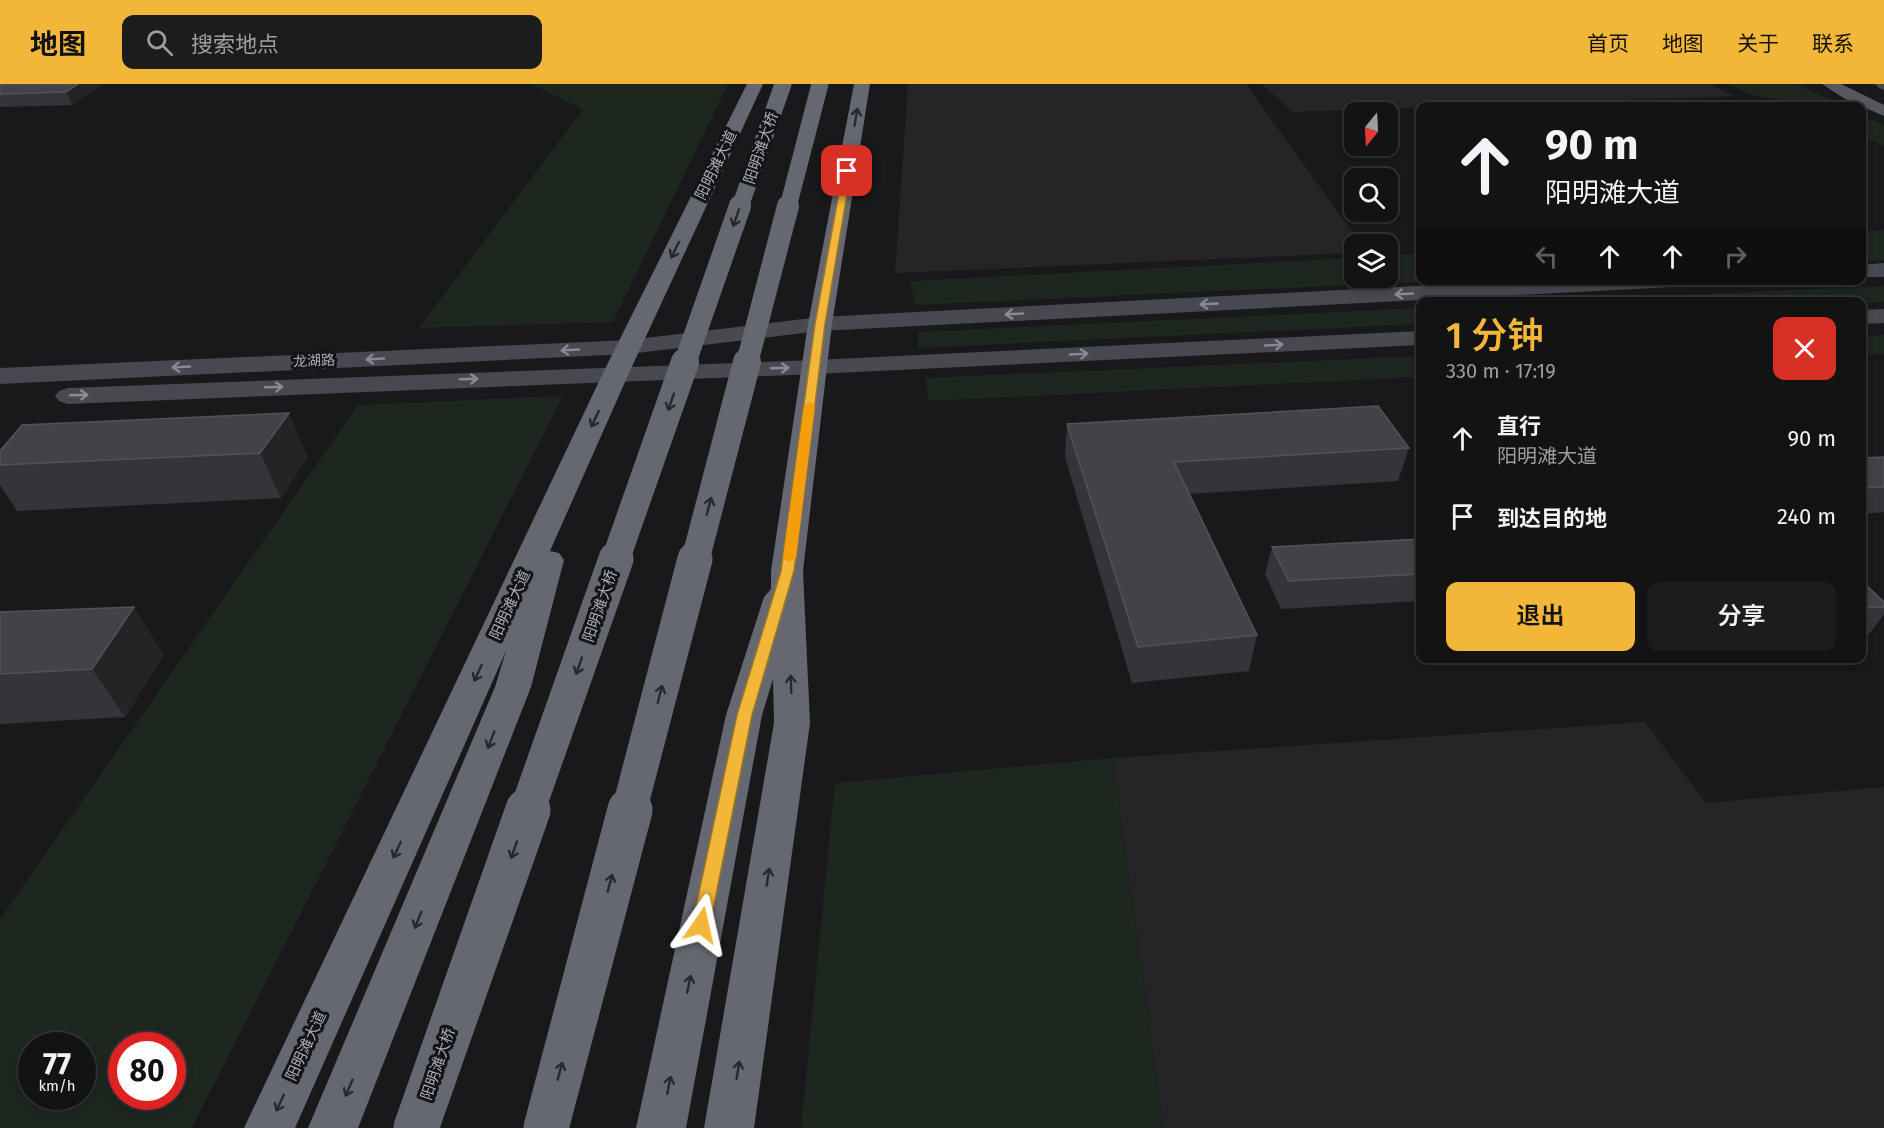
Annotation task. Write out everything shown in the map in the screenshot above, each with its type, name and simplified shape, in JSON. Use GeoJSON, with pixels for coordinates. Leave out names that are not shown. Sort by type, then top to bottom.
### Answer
{"type":"FeatureCollection","features":[{"type":"Feature","properties":{"kind":"highway","name":"阳明滩大道"},"geometry":{"type":"LineString","coordinates":[[269,1128],[622,360],[755,84]]}},
{"type":"Feature","properties":{"kind":"highway","name":"阳明滩大桥"},"geometry":{"type":"LineString","coordinates":[[416,1128],[783,84]]}},
{"type":"Feature","properties":{"kind":"highway"},"geometry":{"type":"LineString","coordinates":[[546,1128],[820,84]]}},
{"type":"Feature","properties":{"kind":"highway"},"geometry":{"type":"LineString","coordinates":[[660,1128],[744,715],[787,571],[820,324],[862,84]]}},
{"type":"Feature","properties":{"kind":"highway"},"geometry":{"type":"LineString","coordinates":[[333,1128],[513,687],[575,463]]}},
{"type":"Feature","properties":{"kind":"highway"},"geometry":{"type":"LineString","coordinates":[[729,1128],[792,723],[787,571]]}},
{"type":"Feature","properties":{"kind":"main road"},"geometry":{"type":"LineString","coordinates":[[1824,84],[1864,102]]}},
{"type":"Feature","properties":{"kind":"main road"},"geometry":{"type":"LineString","coordinates":[[1830,84],[1851,96]]}},
{"type":"Feature","properties":{"kind":"main road"},"geometry":{"type":"LineString","coordinates":[[1877,84],[1884,85]]}},
{"type":"Feature","properties":{"kind":"main road"},"geometry":{"type":"LineString","coordinates":[[1866,103],[1884,111]]}},
{"type":"Feature","properties":{"kind":"main road"},"geometry":{"type":"LineString","coordinates":[[1866,271],[1884,270]]}},
{"type":"Feature","properties":{"kind":"main road"},"geometry":{"type":"LineString","coordinates":[[622,360],[820,324],[1575,285]]}},
{"type":"Feature","properties":{"kind":"main road"},"geometry":{"type":"LineString","coordinates":[[1866,317],[1884,316]]}},
{"type":"Feature","properties":{"kind":"main road"},"geometry":{"type":"LineString","coordinates":[[622,360],[814,367],[1416,338]]}},
{"type":"Feature","properties":{"kind":"main road","name":"龙湖路"},"geometry":{"type":"LineString","coordinates":[[0,376],[622,360]]}},
{"type":"Feature","properties":{"kind":"main road","name":"龙湖路"},"geometry":{"type":"LineString","coordinates":[[0,398],[622,360]]}},
{"type":"Feature","properties":{"kind":"shaded area"},"geometry":{"type":"Polygon","coordinates":[[[531,84],[728,84],[613,322],[419,328],[583,109],[531,84]]]}},
{"type":"Feature","properties":{"kind":"shaded area"},"geometry":{"type":"Polygon","coordinates":[[[908,84],[1246,84],[1354,234],[1344,234],[1344,253],[895,273],[908,84]]]}},
{"type":"Feature","properties":{"kind":"shaded area"},"geometry":{"type":"Polygon","coordinates":[[[1262,84],[1709,84],[1734,96],[1568,102],[1416,102],[1416,108],[1398,108],[1398,102],[1344,102],[1344,110],[1292,112],[1262,84]]]}},
{"type":"Feature","properties":{"kind":"shaded area"},"geometry":{"type":"Polygon","coordinates":[[[1729,84],[1796,84],[1835,102],[1789,102],[1748,94],[1729,84]]]}},
{"type":"Feature","properties":{"kind":"shaded area"},"geometry":{"type":"Polygon","coordinates":[[[1866,117],[1884,125],[1884,146],[1866,138],[1866,117]]]}},
{"type":"Feature","properties":{"kind":"shaded area"},"geometry":{"type":"Polygon","coordinates":[[[1884,230],[1884,260],[1866,261],[1866,231],[1884,230]]]}},
{"type":"Feature","properties":{"kind":"shaded area"},"geometry":{"type":"Polygon","coordinates":[[[1416,254],[1416,282],[1398,283],[1398,255],[1416,254]]]}},
{"type":"Feature","properties":{"kind":"shaded area"},"geometry":{"type":"Polygon","coordinates":[[[1344,259],[1344,285],[915,305],[910,281],[1344,259]]]}},
{"type":"Feature","properties":{"kind":"shaded area"},"geometry":{"type":"Polygon","coordinates":[[[1884,286],[1884,302],[1866,303],[1866,297],[1641,297],[1884,286]]]}},
{"type":"Feature","properties":{"kind":"shaded area"},"geometry":{"type":"Polygon","coordinates":[[[1416,308],[1416,324],[918,348],[918,332],[1416,308]]]}},
{"type":"Feature","properties":{"kind":"shaded area"},"geometry":{"type":"Polygon","coordinates":[[[1884,335],[1884,354],[1866,355],[1866,336],[1884,335]]]}},
{"type":"Feature","properties":{"kind":"shaded area"},"geometry":{"type":"Polygon","coordinates":[[[1416,356],[1416,377],[929,401],[925,378],[1416,356]]]}},
{"type":"Feature","properties":{"kind":"shaded area"},"geometry":{"type":"Polygon","coordinates":[[[563,396],[192,1128],[0,1128],[0,919],[358,405],[563,396]]]}},
{"type":"Feature","properties":{"kind":"shaded area"},"geometry":{"type":"Polygon","coordinates":[[[1645,722],[1706,803],[1884,787],[1884,1128],[1164,1128],[1113,758],[1645,722]]]}},
{"type":"Feature","properties":{"kind":"shaded area"},"geometry":{"type":"Polygon","coordinates":[[[1113,758],[1164,1128],[801,1128],[835,783],[1113,758]]]}},
{"type":"Feature","properties":{"kind":"building"},"geometry":{"type":"Polygon","coordinates":[[[0,84],[78,84],[66,92],[0,94],[0,84]]]}},
{"type":"Feature","properties":{"kind":"building"},"geometry":{"type":"Polygon","coordinates":[[[1378,406],[1409,448],[1174,462],[1257,635],[1138,647],[1067,424],[1378,406]]]}},
{"type":"Feature","properties":{"kind":"building"},"geometry":{"type":"Polygon","coordinates":[[[289,413],[260,453],[0,465],[0,451],[22,425],[289,413]]]}},
{"type":"Feature","properties":{"kind":"building"},"geometry":{"type":"Polygon","coordinates":[[[1884,457],[1884,487],[1866,488],[1866,458],[1884,457]]]}},
{"type":"Feature","properties":{"kind":"building"},"geometry":{"type":"Polygon","coordinates":[[[1416,539],[1416,574],[1289,581],[1272,547],[1416,539]]]}},
{"type":"Feature","properties":{"kind":"building"},"geometry":{"type":"Polygon","coordinates":[[[1866,585],[1884,602],[1884,607],[1866,608],[1866,585]]]}},
{"type":"Feature","properties":{"kind":"building"},"geometry":{"type":"Polygon","coordinates":[[[134,607],[92,669],[0,674],[0,612],[134,607]]]}},
{"type":"Feature","properties":{"kind":"slow traffic"},"geometry":{"type":"LineString","coordinates":[[789,558],[809,406]]}},
{"type":"Feature","properties":{"kind":"route"},"geometry":{"type":"LineString","coordinates":[[701,925],[744,715],[787,571],[820,324],[847,171]]}}]}
